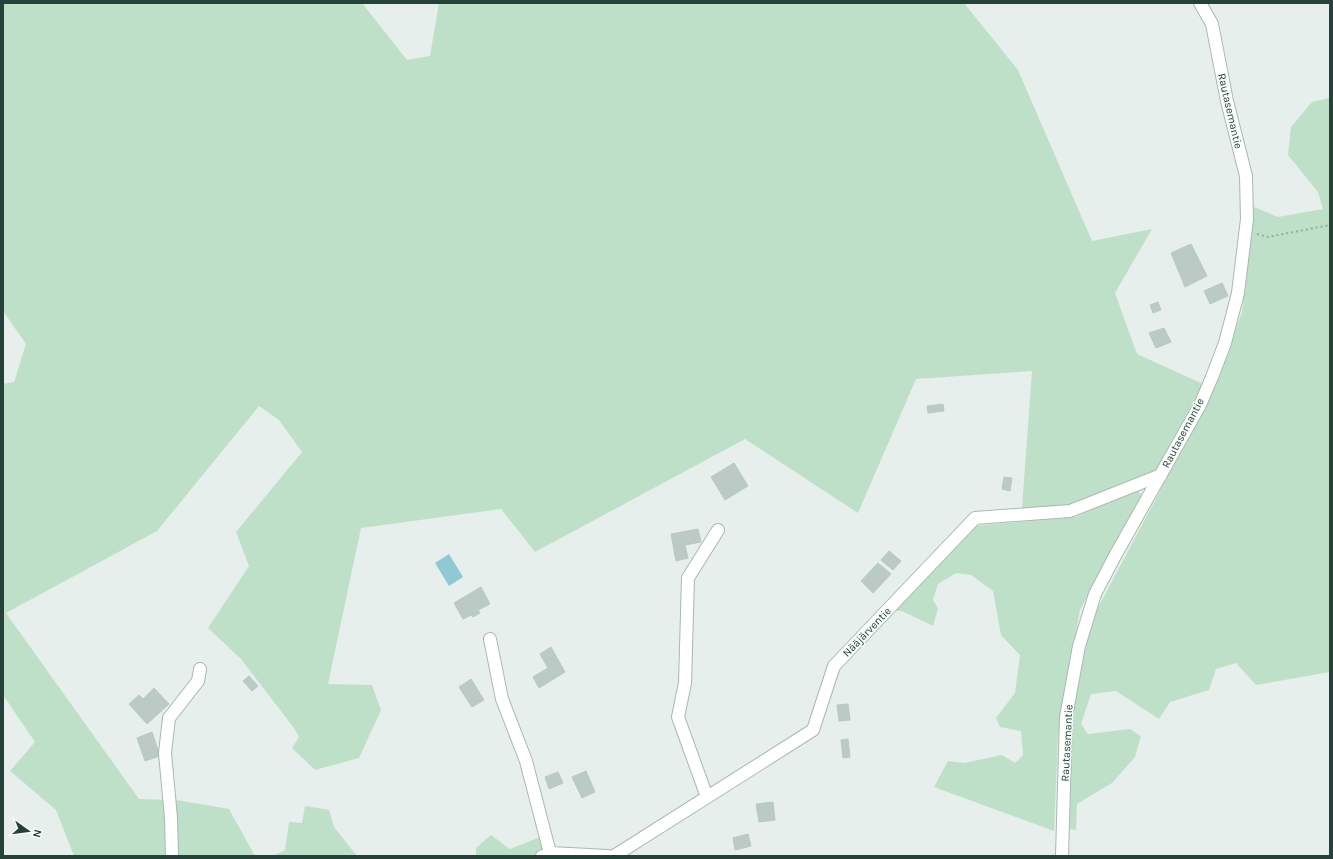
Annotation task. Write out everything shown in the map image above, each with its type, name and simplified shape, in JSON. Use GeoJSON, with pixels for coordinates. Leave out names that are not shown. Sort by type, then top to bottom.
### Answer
{"type":"FeatureCollection","features":[{"type":"Feature","properties":{"kind":"street","name":"Rautasemantie"},"geometry":{"type":"LineString","coordinates":[[1062,856],[1066,717],[1079,646],[1095,594],[1200,405],[1225,343],[1238,293],[1247,219],[1246,176],[1227,101],[1212,24],[1200,3]]}},
{"type":"Feature","properties":{"kind":"street","name":"Nääjärventie"},"geometry":{"type":"LineString","coordinates":[[614,856],[813,730],[834,666],[975,518],[1070,511],[1161,475]]}},
{"type":"Feature","properties":{"kind":"street"},"geometry":{"type":"LineString","coordinates":[[707,797],[678,717],[685,683],[688,578],[718,530]]}},
{"type":"Feature","properties":{"kind":"street"},"geometry":{"type":"LineString","coordinates":[[490,639],[502,699],[526,761],[546,854],[608,856]]}},
{"type":"Feature","properties":{"kind":"street"},"geometry":{"type":"LineString","coordinates":[[172,856],[172,818],[165,753],[169,718],[198,681],[200,669]]}},
{"type":"Feature","properties":{"kind":"path"},"geometry":{"type":"LineString","coordinates":[[1246,232],[1268,237],[1330,225]]}},
{"type":"Feature","properties":{"kind":"green space"},"geometry":{"type":"Polygon","coordinates":[[[3,3],[362,3],[407,60],[430,56],[439,3],[964,3],[1018,70],[1092,241],[1152,229],[1115,293],[1137,354],[1203,384],[1157,469],[1071,506],[1022,508],[1032,371],[916,379],[858,513],[745,439],[535,552],[501,509],[361,528],[328,684],[372,685],[381,710],[359,758],[315,770],[292,748],[299,737],[294,728],[241,659],[208,628],[249,566],[236,532],[302,452],[279,420],[259,406],[157,531],[6,613],[139,799],[176,800],[229,809],[255,856],[74,856],[56,810],[10,771],[35,742],[3,695],[3,384],[14,382],[26,344],[3,311],[3,3]]]}},
{"type":"Feature","properties":{"kind":"green space"},"geometry":{"type":"Polygon","coordinates":[[[1330,98],[1330,672],[1256,685],[1236,663],[1216,669],[1209,690],[1170,702],[1159,719],[1116,691],[1091,694],[1081,724],[1088,734],[1130,729],[1141,736],[1135,757],[1112,783],[1077,804],[1076,830],[1070,829],[1071,713],[1093,617],[1211,395],[1242,312],[1254,207],[1278,217],[1323,209],[1318,192],[1288,155],[1291,127],[1312,102],[1330,98]]]}},
{"type":"Feature","properties":{"kind":"green space"},"geometry":{"type":"Polygon","coordinates":[[[1137,488],[1142,496],[1080,610],[1058,736],[1054,831],[934,787],[948,761],[964,763],[1002,755],[1015,763],[1023,755],[1021,731],[1000,727],[996,718],[1015,693],[1020,655],[1001,635],[993,591],[971,575],[956,573],[938,584],[933,600],[938,609],[933,626],[902,611],[892,611],[974,526],[1076,517],[1137,488]]]}},
{"type":"Feature","properties":{"kind":"green space"},"geometry":{"type":"Polygon","coordinates":[[[305,806],[329,810],[334,827],[357,856],[273,856],[285,850],[289,822],[302,823],[305,806]]]}},
{"type":"Feature","properties":{"kind":"green space"},"geometry":{"type":"Polygon","coordinates":[[[548,834],[551,856],[476,856],[476,848],[491,835],[510,849],[548,834]]]}},
{"type":"Feature","properties":{"kind":"water"},"geometry":{"type":"Polygon","coordinates":[[[449,554],[463,577],[449,586],[435,563],[449,554]]]}},
{"type":"Feature","properties":{"kind":"building"},"geometry":{"type":"Polygon","coordinates":[[[1191,244],[1207,276],[1185,287],[1171,253],[1191,244]]]}},
{"type":"Feature","properties":{"kind":"building"},"geometry":{"type":"Polygon","coordinates":[[[1222,283],[1228,296],[1210,304],[1204,291],[1222,283]]]}},
{"type":"Feature","properties":{"kind":"building"},"geometry":{"type":"Polygon","coordinates":[[[1158,302],[1161,310],[1153,313],[1150,305],[1158,302]]]}},
{"type":"Feature","properties":{"kind":"building"},"geometry":{"type":"Polygon","coordinates":[[[1164,328],[1171,342],[1156,348],[1149,333],[1164,328]]]}},
{"type":"Feature","properties":{"kind":"building"},"geometry":{"type":"Polygon","coordinates":[[[943,404],[944,411],[928,413],[927,406],[943,404]]]}},
{"type":"Feature","properties":{"kind":"building"},"geometry":{"type":"Polygon","coordinates":[[[734,463],[748,486],[725,500],[711,477],[734,463]]]}},
{"type":"Feature","properties":{"kind":"building"},"geometry":{"type":"Polygon","coordinates":[[[1004,477],[1012,478],[1010,491],[1002,489],[1004,477]]]}},
{"type":"Feature","properties":{"kind":"building"},"geometry":{"type":"Polygon","coordinates":[[[698,529],[701,542],[685,545],[688,558],[676,561],[671,534],[698,529]]]}},
{"type":"Feature","properties":{"kind":"building"},"geometry":{"type":"Polygon","coordinates":[[[889,551],[901,561],[893,570],[881,560],[889,551]]]}},
{"type":"Feature","properties":{"kind":"building"},"geometry":{"type":"Polygon","coordinates":[[[878,563],[891,574],[873,593],[861,581],[878,563]]]}},
{"type":"Feature","properties":{"kind":"building"},"geometry":{"type":"Polygon","coordinates":[[[481,587],[490,604],[478,610],[480,613],[473,617],[471,615],[463,619],[454,603],[481,587]]]}},
{"type":"Feature","properties":{"kind":"building"},"geometry":{"type":"Polygon","coordinates":[[[551,647],[565,672],[539,688],[533,677],[548,668],[540,654],[551,647]]]}},
{"type":"Feature","properties":{"kind":"building"},"geometry":{"type":"Polygon","coordinates":[[[249,676],[258,686],[252,691],[243,681],[249,676]]]}},
{"type":"Feature","properties":{"kind":"building"},"geometry":{"type":"Polygon","coordinates":[[[471,679],[484,700],[472,707],[459,687],[471,679]]]}},
{"type":"Feature","properties":{"kind":"building"},"geometry":{"type":"Polygon","coordinates":[[[154,688],[169,704],[147,724],[129,704],[139,695],[143,699],[154,688]]]}},
{"type":"Feature","properties":{"kind":"building"},"geometry":{"type":"Polygon","coordinates":[[[848,704],[850,720],[839,721],[837,705],[848,704]]]}},
{"type":"Feature","properties":{"kind":"building"},"geometry":{"type":"Polygon","coordinates":[[[152,732],[160,756],[145,761],[137,738],[152,732]]]}},
{"type":"Feature","properties":{"kind":"building"},"geometry":{"type":"Polygon","coordinates":[[[848,739],[850,757],[843,758],[841,740],[848,739]]]}},
{"type":"Feature","properties":{"kind":"building"},"geometry":{"type":"Polygon","coordinates":[[[586,771],[595,792],[582,798],[572,777],[586,771]]]}},
{"type":"Feature","properties":{"kind":"building"},"geometry":{"type":"Polygon","coordinates":[[[558,772],[563,783],[549,789],[545,777],[558,772]]]}},
{"type":"Feature","properties":{"kind":"building"},"geometry":{"type":"Polygon","coordinates":[[[773,802],[775,820],[759,822],[756,804],[773,802]]]}},
{"type":"Feature","properties":{"kind":"building"},"geometry":{"type":"Polygon","coordinates":[[[748,834],[751,846],[735,850],[733,838],[748,834]]]}}]}
